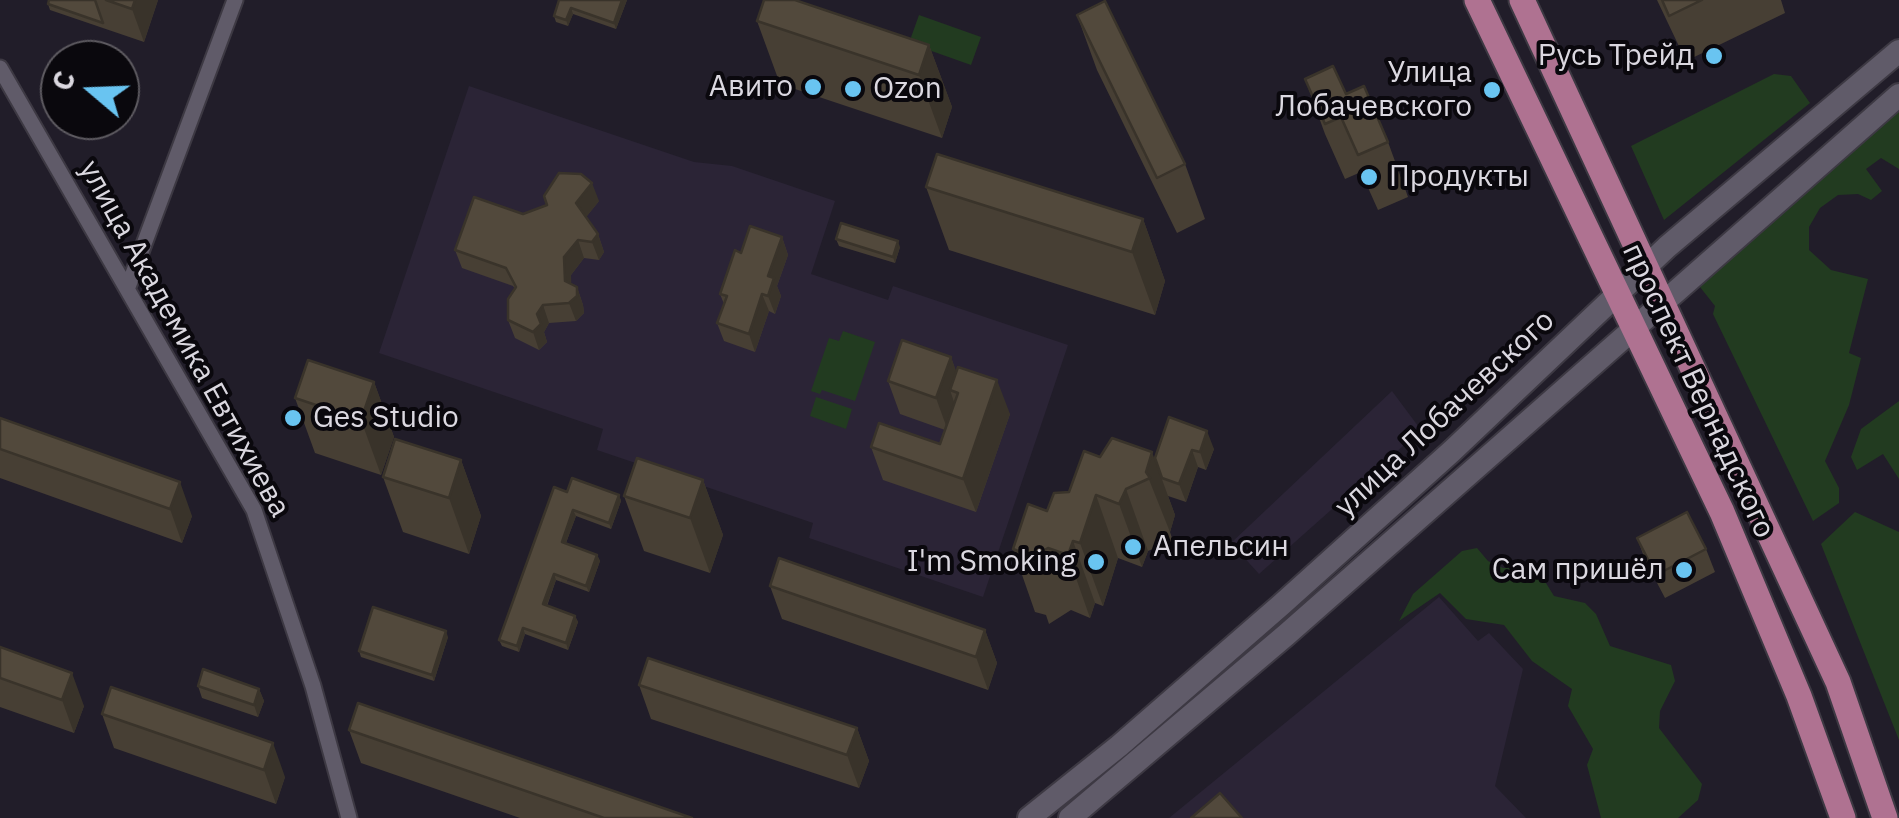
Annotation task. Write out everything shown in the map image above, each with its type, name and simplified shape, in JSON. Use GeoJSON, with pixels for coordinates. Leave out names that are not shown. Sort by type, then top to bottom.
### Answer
{"type":"FeatureCollection","features":[{"type":"Feature","properties":{"kind":"main road","name":"проспект Вернадского"},"geometry":{"type":"LineString","coordinates":[[1477,0],[1615,296],[1722,512],[1799,696],[1843,818]]}},
{"type":"Feature","properties":{"kind":"main road","name":"проспект Вернадского"},"geometry":{"type":"LineString","coordinates":[[1522,0],[1838,682],[1885,818]]}},
{"type":"Feature","properties":{"kind":"main road","name":"улица Лобачевского"},"geometry":{"type":"LineString","coordinates":[[1029,818],[1119,746],[1294,593],[1452,452],[1646,267],[1899,51]]}},
{"type":"Feature","properties":{"kind":"main road","name":"улица Лобачевского"},"geometry":{"type":"LineString","coordinates":[[1070,818],[1258,659],[1899,95]]}},
{"type":"Feature","properties":{"kind":"street"},"geometry":{"type":"LineString","coordinates":[[128,287],[235,0]]}},
{"type":"Feature","properties":{"kind":"street","name":"улица Академика Евтихиева"},"geometry":{"type":"LineString","coordinates":[[0,68],[254,510],[314,686],[349,818]]}},
{"type":"Feature","properties":{"kind":"shaded area"},"geometry":{"type":"Polygon","coordinates":[[[469,86],[694,162],[732,166],[835,201],[811,274],[888,300],[893,286],[1068,345],[983,597],[809,538],[813,523],[597,450],[603,429],[379,353],[469,86]]]}},
{"type":"Feature","properties":{"kind":"shaded area"},"geometry":{"type":"Polygon","coordinates":[[[1392,391],[1421,430],[1259,574],[1231,543],[1392,391]]]}},
{"type":"Feature","properties":{"kind":"shaded area"},"geometry":{"type":"Polygon","coordinates":[[[1439,597],[1478,641],[1489,633],[1523,669],[1495,786],[1526,818],[1169,818],[1439,597]]]}},
{"type":"Feature","properties":{"kind":"green space"},"geometry":{"type":"Polygon","coordinates":[[[919,15],[981,37],[971,65],[909,43],[919,15]]]}},
{"type":"Feature","properties":{"kind":"green space"},"geometry":{"type":"Polygon","coordinates":[[[1774,74],[1791,76],[1810,103],[1664,220],[1631,146],[1774,74]]]}},
{"type":"Feature","properties":{"kind":"green space"},"geometry":{"type":"Polygon","coordinates":[[[1899,106],[1899,169],[1881,158],[1866,169],[1882,191],[1871,200],[1858,194],[1838,195],[1820,208],[1809,227],[1809,250],[1831,270],[1868,279],[1849,353],[1861,358],[1849,405],[1825,461],[1839,488],[1839,503],[1813,521],[1713,314],[1715,306],[1700,287],[1899,106]]]}},
{"type":"Feature","properties":{"kind":"green space"},"geometry":{"type":"Polygon","coordinates":[[[843,331],[875,342],[855,401],[822,390],[820,394],[811,391],[829,338],[839,341],[843,331]]]}},
{"type":"Feature","properties":{"kind":"green space"},"geometry":{"type":"Polygon","coordinates":[[[816,397],[852,409],[846,429],[810,416],[816,397]]]}},
{"type":"Feature","properties":{"kind":"green space"},"geometry":{"type":"Polygon","coordinates":[[[1899,401],[1899,479],[1883,454],[1857,470],[1851,457],[1861,429],[1899,401]]]}},
{"type":"Feature","properties":{"kind":"green space"},"geometry":{"type":"Polygon","coordinates":[[[1855,512],[1899,532],[1899,740],[1821,544],[1855,512]]]}},
{"type":"Feature","properties":{"kind":"green space"},"geometry":{"type":"Polygon","coordinates":[[[1477,548],[1488,561],[1503,568],[1536,567],[1554,596],[1585,603],[1596,614],[1610,646],[1671,665],[1675,681],[1660,711],[1659,728],[1702,784],[1698,800],[1678,818],[1601,818],[1587,765],[1593,749],[1568,706],[1572,689],[1532,661],[1504,625],[1466,619],[1440,593],[1399,621],[1413,594],[1462,551],[1477,548]]]}},
{"type":"Feature","properties":{"kind":"building"},"geometry":{"type":"Polygon","coordinates":[[[49,0],[95,0],[103,23],[48,4],[49,0]]]}},
{"type":"Feature","properties":{"kind":"building"},"geometry":{"type":"Polygon","coordinates":[[[106,0],[135,0],[132,9],[106,0]]]}},
{"type":"Feature","properties":{"kind":"building"},"geometry":{"type":"Polygon","coordinates":[[[559,0],[622,0],[614,23],[571,8],[566,20],[554,16],[559,0]]]}},
{"type":"Feature","properties":{"kind":"building"},"geometry":{"type":"Polygon","coordinates":[[[764,0],[795,0],[929,45],[919,75],[757,21],[764,0]]]}},
{"type":"Feature","properties":{"kind":"building"},"geometry":{"type":"Polygon","coordinates":[[[1662,0],[1702,0],[1669,16],[1662,0]]]}},
{"type":"Feature","properties":{"kind":"building"},"geometry":{"type":"Polygon","coordinates":[[[1105,1],[1185,164],[1157,178],[1077,15],[1105,1]]]}},
{"type":"Feature","properties":{"kind":"building"},"geometry":{"type":"Polygon","coordinates":[[[1333,66],[1346,94],[1364,86],[1388,142],[1358,155],[1341,117],[1325,124],[1305,79],[1333,66]]]}},
{"type":"Feature","properties":{"kind":"building"},"geometry":{"type":"Polygon","coordinates":[[[937,154],[1143,219],[1132,252],[926,187],[937,154]]]}},
{"type":"Feature","properties":{"kind":"building"},"geometry":{"type":"Polygon","coordinates":[[[559,173],[581,174],[592,183],[576,203],[598,234],[592,242],[578,240],[564,257],[565,281],[577,287],[577,296],[569,303],[543,305],[537,314],[541,324],[533,332],[508,320],[508,299],[516,287],[506,268],[455,250],[474,197],[523,214],[547,205],[544,196],[559,173]]]}},
{"type":"Feature","properties":{"kind":"building"},"geometry":{"type":"Polygon","coordinates":[[[841,223],[898,241],[893,257],[836,239],[841,223]]]}},
{"type":"Feature","properties":{"kind":"building"},"geometry":{"type":"Polygon","coordinates":[[[750,226],[782,237],[768,276],[774,278],[768,296],[762,294],[749,334],[717,323],[727,296],[720,294],[735,250],[741,253],[750,226]]]}},
{"type":"Feature","properties":{"kind":"building"},"geometry":{"type":"Polygon","coordinates":[[[902,340],[951,357],[936,398],[888,381],[902,340]]]}},
{"type":"Feature","properties":{"kind":"building"},"geometry":{"type":"Polygon","coordinates":[[[308,360],[374,382],[361,420],[295,398],[308,360]]]}},
{"type":"Feature","properties":{"kind":"building"},"geometry":{"type":"Polygon","coordinates":[[[958,367],[997,380],[963,479],[871,447],[879,423],[940,444],[958,393],[950,390],[958,367]]]}},
{"type":"Feature","properties":{"kind":"building"},"geometry":{"type":"Polygon","coordinates":[[[1169,417],[1207,431],[1200,452],[1192,450],[1179,484],[1162,478],[1155,458],[1169,417]]]}},
{"type":"Feature","properties":{"kind":"building"},"geometry":{"type":"Polygon","coordinates":[[[0,418],[180,482],[170,509],[0,449],[0,418]]]}},
{"type":"Feature","properties":{"kind":"building"},"geometry":{"type":"Polygon","coordinates":[[[1112,438],[1152,452],[1146,472],[1150,478],[1126,489],[1119,504],[1096,495],[1080,543],[1073,541],[1068,555],[1048,548],[1026,561],[1024,553],[1013,549],[1028,504],[1047,511],[1054,493],[1069,492],[1084,451],[1100,457],[1112,438]]]}},
{"type":"Feature","properties":{"kind":"building"},"geometry":{"type":"Polygon","coordinates":[[[395,439],[461,460],[449,498],[383,477],[395,439]]]}},
{"type":"Feature","properties":{"kind":"building"},"geometry":{"type":"Polygon","coordinates":[[[637,458],[703,480],[690,518],[624,496],[637,458]]]}},
{"type":"Feature","properties":{"kind":"building"},"geometry":{"type":"Polygon","coordinates":[[[572,478],[619,495],[609,523],[573,510],[562,542],[597,555],[586,586],[554,574],[543,604],[575,616],[566,643],[523,628],[517,646],[499,640],[554,487],[567,492],[572,478]]]}},
{"type":"Feature","properties":{"kind":"building"},"geometry":{"type":"Polygon","coordinates":[[[1687,512],[1706,549],[1656,575],[1637,538],[1687,512]]]}},
{"type":"Feature","properties":{"kind":"building"},"geometry":{"type":"Polygon","coordinates":[[[779,558],[985,630],[976,657],[770,586],[779,558]]]}},
{"type":"Feature","properties":{"kind":"building"},"geometry":{"type":"Polygon","coordinates":[[[373,607],[446,631],[432,675],[359,651],[373,607]]]}},
{"type":"Feature","properties":{"kind":"building"},"geometry":{"type":"Polygon","coordinates":[[[0,647],[72,673],[62,700],[0,678],[0,647]]]}},
{"type":"Feature","properties":{"kind":"building"},"geometry":{"type":"Polygon","coordinates":[[[648,658],[857,728],[847,755],[639,685],[648,658]]]}},
{"type":"Feature","properties":{"kind":"building"},"geometry":{"type":"Polygon","coordinates":[[[203,669],[259,689],[254,705],[198,686],[203,669]]]}},
{"type":"Feature","properties":{"kind":"building"},"geometry":{"type":"Polygon","coordinates":[[[111,687],[273,743],[264,770],[102,714],[111,687]]]}},
{"type":"Feature","properties":{"kind":"building"},"geometry":{"type":"Polygon","coordinates":[[[358,703],[692,818],[604,818],[349,730],[358,703]]]}},
{"type":"Feature","properties":{"kind":"building"},"geometry":{"type":"Polygon","coordinates":[[[1220,793],[1242,818],[1191,818],[1220,793]]]}},
{"type":"Feature","properties":{"kind":"place","name":"Русь Трейд"},"geometry":{"type":"Point","coordinates":[1714,56]}},
{"type":"Feature","properties":{"kind":"place","name":"Авито"},"geometry":{"type":"Point","coordinates":[813,87]}},
{"type":"Feature","properties":{"kind":"place","name":"Ozon"},"geometry":{"type":"Point","coordinates":[853,89]}},
{"type":"Feature","properties":{"kind":"place","name":"Улица Лобачевского"},"geometry":{"type":"Point","coordinates":[1492,90]}},
{"type":"Feature","properties":{"kind":"place","name":"Продукты"},"geometry":{"type":"Point","coordinates":[1369,177]}},
{"type":"Feature","properties":{"kind":"place","name":"Ges Studio"},"geometry":{"type":"Point","coordinates":[293,418]}},
{"type":"Feature","properties":{"kind":"place","name":"Апельсин"},"geometry":{"type":"Point","coordinates":[1133,547]}},
{"type":"Feature","properties":{"kind":"place","name":"I'm Smoking"},"geometry":{"type":"Point","coordinates":[1096,562]}},
{"type":"Feature","properties":{"kind":"place","name":"Сам пришёл"},"geometry":{"type":"Point","coordinates":[1684,570]}}]}
